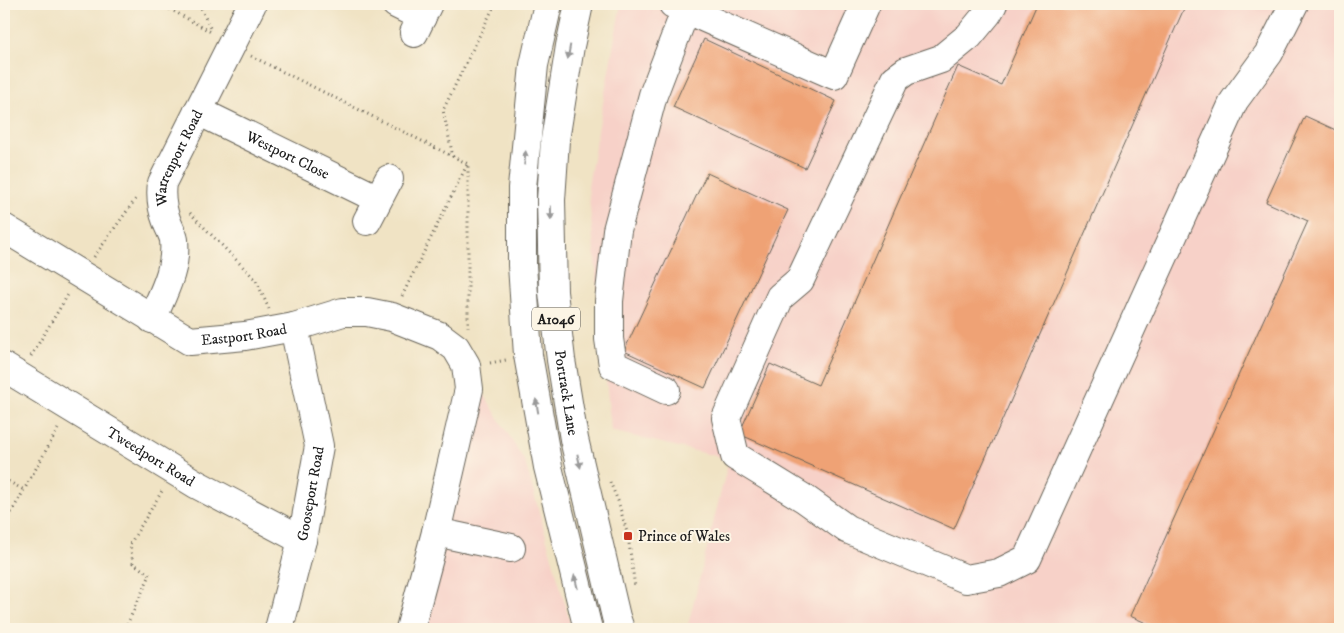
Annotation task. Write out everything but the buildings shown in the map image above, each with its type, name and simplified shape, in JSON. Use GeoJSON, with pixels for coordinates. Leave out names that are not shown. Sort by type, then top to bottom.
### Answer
{"type":"FeatureCollection","features":[{"type":"Feature","properties":{"kind":"street","name":"Warrenport Road"},"geometry":{"type":"LineString","coordinates":[[152,319],[170,280],[174,259],[174,238],[164,214],[160,196],[162,183],[198,111],[220,38],[252,4]]}},
{"type":"Feature","properties":{"kind":"street"},"geometry":{"type":"LineString","coordinates":[[396,4],[422,18]]}},
{"type":"Feature","properties":{"kind":"street","name":"Portrack Lane"},"geometry":{"type":"LineString","coordinates":[[548,4],[534,65],[522,188],[522,265],[528,355],[548,467],[588,629]]}},
{"type":"Feature","properties":{"kind":"street","name":"Portrack Lane"},"geometry":{"type":"LineString","coordinates":[[579,4],[570,46],[555,140],[551,200],[554,292],[561,360],[574,439],[620,629]]}},
{"type":"Feature","properties":{"kind":"street"},"geometry":{"type":"LineString","coordinates":[[666,390],[613,365],[609,339],[609,301],[617,230],[679,6],[834,75],[866,4]]}},
{"type":"Feature","properties":{"kind":"street"},"geometry":{"type":"LineString","coordinates":[[993,4],[988,14],[969,36],[941,59],[906,72],[895,79],[800,280],[780,297],[726,418],[735,456],[805,499],[847,529],[966,579],[999,573],[1027,559],[1234,101],[1269,53],[1294,4]]}},
{"type":"Feature","properties":{"kind":"street","name":"Westport Close"},"geometry":{"type":"LineString","coordinates":[[198,111],[378,200]]}},
{"type":"Feature","properties":{"kind":"street","name":"Eastport Road"},"geometry":{"type":"LineString","coordinates":[[4,228],[190,341],[245,336],[287,329],[343,312],[367,312],[392,317],[440,336],[456,348],[466,365]]}},
{"type":"Feature","properties":{"kind":"street","name":"Gooseport Road"},"geometry":{"type":"LineString","coordinates":[[279,629],[302,540],[319,446],[287,329]]}},
{"type":"Feature","properties":{"kind":"street"},"geometry":{"type":"LineString","coordinates":[[410,629],[436,532],[469,390],[466,365]]}},
{"type":"Feature","properties":{"kind":"street","name":"Tweedport Road"},"geometry":{"type":"LineString","coordinates":[[11,371],[196,484],[302,540]]}},
{"type":"Feature","properties":{"kind":"street"},"geometry":{"type":"LineString","coordinates":[[436,532],[511,548]]}},
{"type":"Feature","properties":{"kind":"path"},"geometry":{"type":"LineString","coordinates":[[161,4],[220,38]]}},
{"type":"Feature","properties":{"kind":"path"},"geometry":{"type":"LineString","coordinates":[[199,4],[220,38]]}},
{"type":"Feature","properties":{"kind":"path"},"geometry":{"type":"LineString","coordinates":[[453,157],[443,110],[495,4]]}},
{"type":"Feature","properties":{"kind":"path"},"geometry":{"type":"LineString","coordinates":[[392,317],[468,164]]}},
{"type":"Feature","properties":{"kind":"path"},"geometry":{"type":"LineString","coordinates":[[11,371],[145,186],[162,183]]}},
{"type":"Feature","properties":{"kind":"path"},"geometry":{"type":"LineString","coordinates":[[186,209],[256,280],[287,329]]}},
{"type":"Feature","properties":{"kind":"path"},"geometry":{"type":"LineString","coordinates":[[466,365],[528,355]]}},
{"type":"Feature","properties":{"kind":"path"},"geometry":{"type":"LineString","coordinates":[[4,526],[71,407]]}},
{"type":"Feature","properties":{"kind":"path"},"geometry":{"type":"LineString","coordinates":[[125,629],[150,576],[133,563],[130,544],[175,470]]}},
{"type":"Feature","properties":{"kind":"path"},"geometry":{"type":"LineString","coordinates":[[4,479],[24,490]]}},
{"type":"Feature","properties":{"kind":"path"},"geometry":{"type":"LineString","coordinates":[[610,483],[626,527],[631,557]]}},
{"type":"Feature","properties":{"kind":"path"},"geometry":{"type":"LineString","coordinates":[[4,513],[9,516]]}},
{"type":"Feature","properties":{"kind":"shaded area"},"geometry":{"type":"Polygon","coordinates":[[[621,4],[1340,4],[1340,629],[687,629],[729,459],[611,431],[588,186],[621,4]]]}},
{"type":"Feature","properties":{"kind":"shaded area"},"geometry":{"type":"Polygon","coordinates":[[[467,366],[525,462],[572,629],[416,629],[467,366]]]}},
{"type":"Feature","properties":{"kind":"place","name":"Prince of Wales"},"geometry":{"type":"Point","coordinates":[628,536]}}]}
